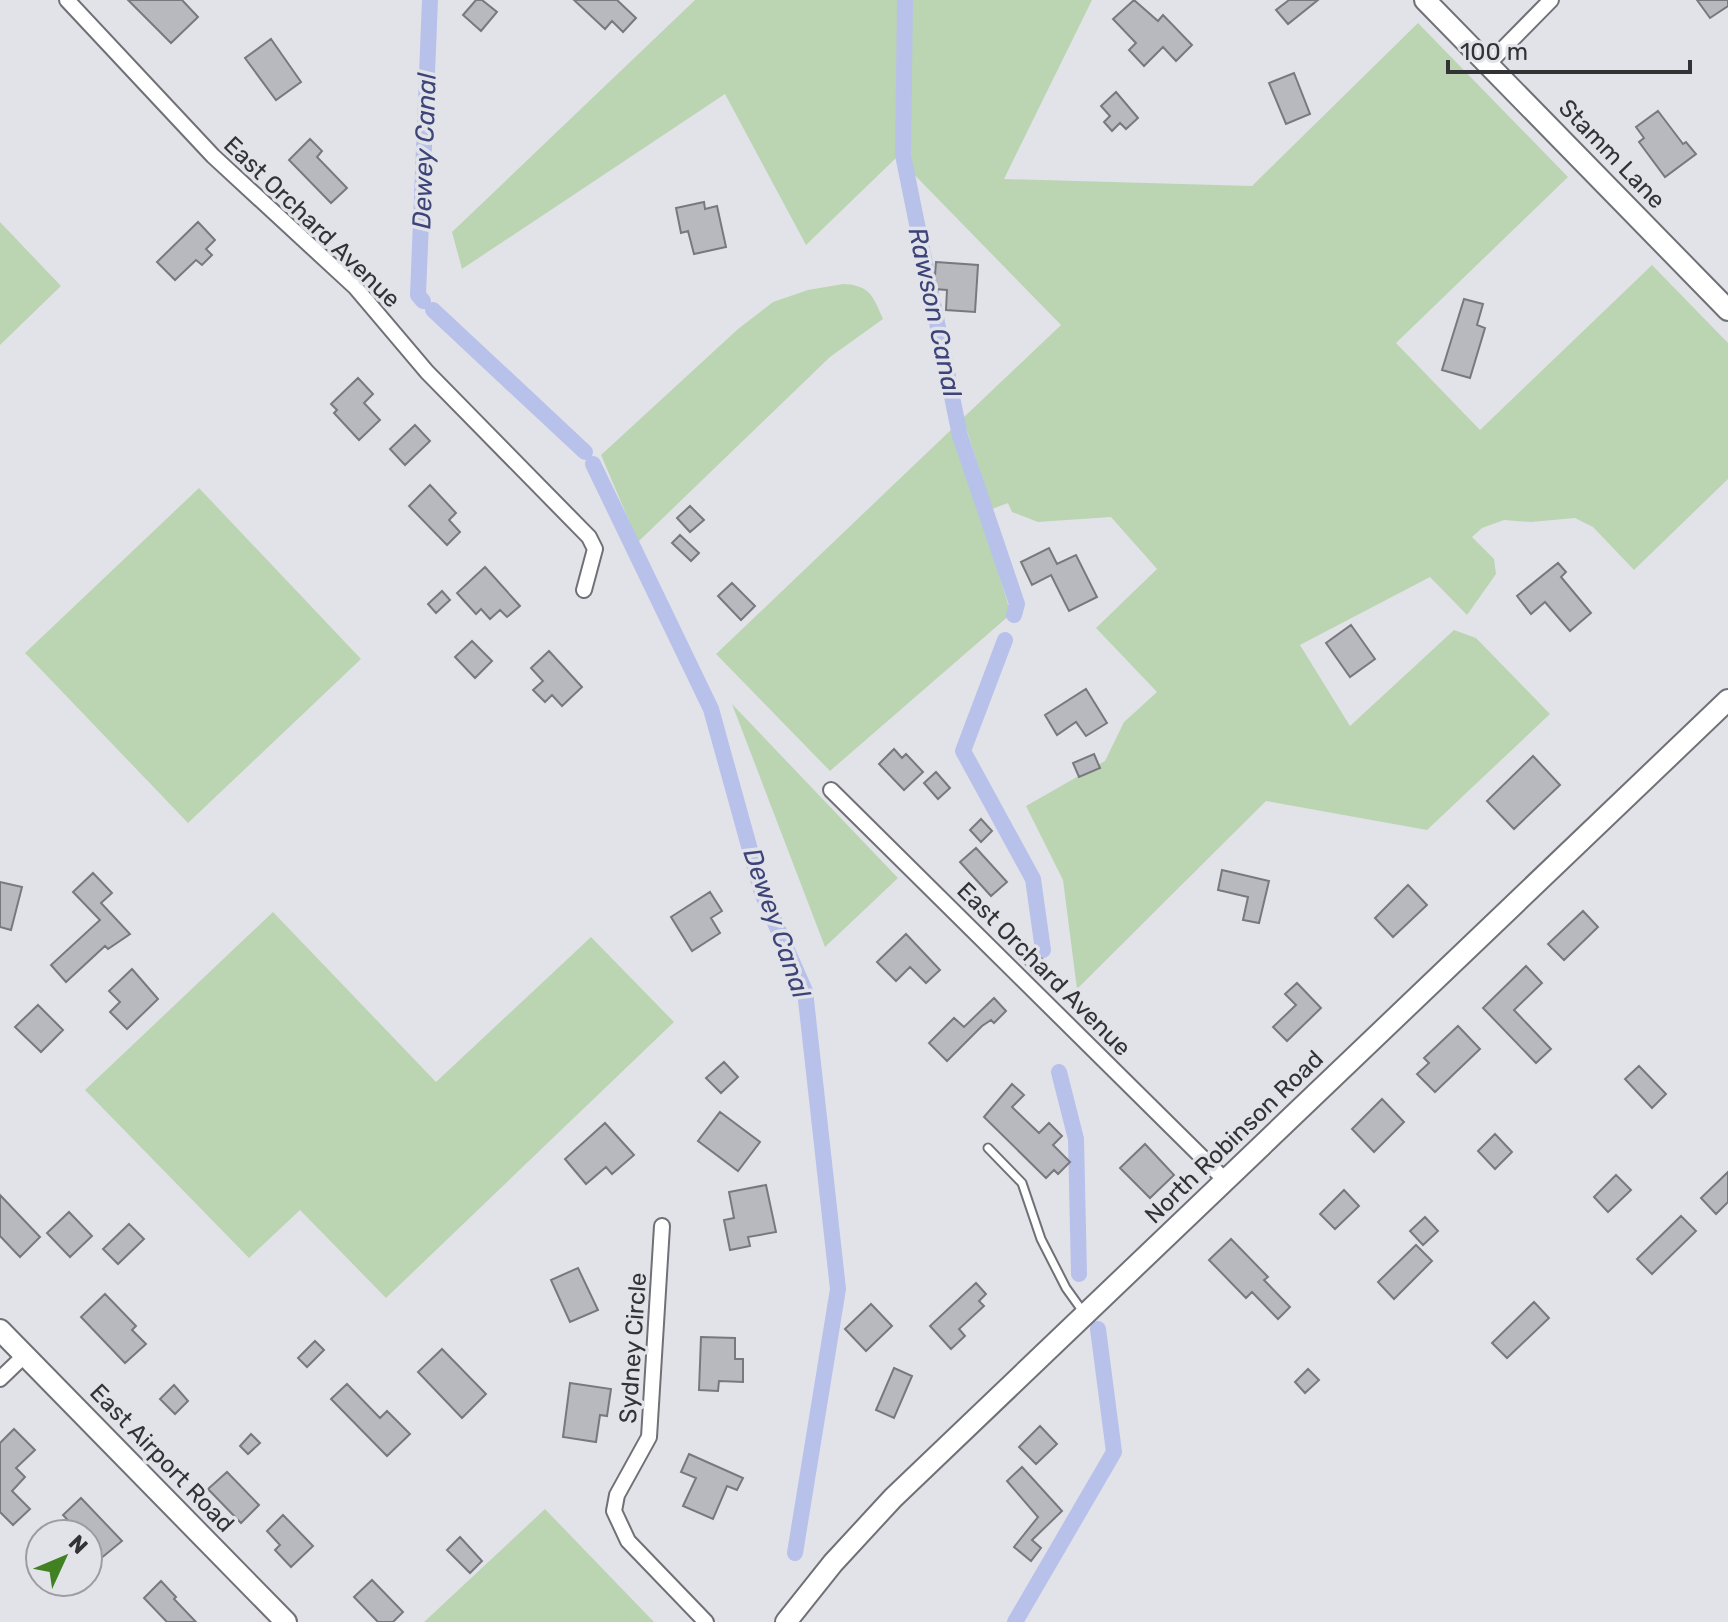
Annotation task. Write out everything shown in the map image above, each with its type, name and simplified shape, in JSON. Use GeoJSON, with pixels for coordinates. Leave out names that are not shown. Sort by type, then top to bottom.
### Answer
{"type":"FeatureCollection","features":[{"type":"Feature","properties":{"kind":"street","name":"East Orchard Avenue"},"geometry":{"type":"LineString","coordinates":[[67,0],[213,156],[355,287],[427,372],[589,537],[595,549],[584,590]]}},
{"type":"Feature","properties":{"kind":"street","name":"Stamm Lane"},"geometry":{"type":"LineString","coordinates":[[1425,0],[1728,310]]}},
{"type":"Feature","properties":{"kind":"street"},"geometry":{"type":"LineString","coordinates":[[1488,64],[1551,0]]}},
{"type":"Feature","properties":{"kind":"street","name":"North Robinson Road"},"geometry":{"type":"LineString","coordinates":[[786,1622],[893,1498],[1728,700]]}},
{"type":"Feature","properties":{"kind":"street","name":"East Orchard Avenue"},"geometry":{"type":"LineString","coordinates":[[831,790],[1226,1181]]}},
{"type":"Feature","properties":{"kind":"street","name":"Sydney Circle"},"geometry":{"type":"LineString","coordinates":[[662,1226],[649,1437],[617,1495],[614,1511],[628,1541],[706,1622]]}},
{"type":"Feature","properties":{"kind":"street","name":"East Airport Road"},"geometry":{"type":"LineString","coordinates":[[0,1330],[286,1622]]}},
{"type":"Feature","properties":{"kind":"street"},"geometry":{"type":"LineString","coordinates":[[0,1379],[25,1355]]}},
{"type":"Feature","properties":{"kind":"lane"},"geometry":{"type":"LineString","coordinates":[[988,1148],[1022,1183],[1041,1239],[1066,1288],[1085,1315]]}},
{"type":"Feature","properties":{"kind":"green space"},"geometry":{"type":"Polygon","coordinates":[[[695,0],[1092,0],[1004,179],[1252,186],[1418,23],[1568,177],[1396,343],[1480,430],[1652,265],[1728,343],[1728,479],[1634,570],[1593,527],[1575,518],[1531,522],[1504,520],[1482,528],[1472,537],[1494,559],[1496,574],[1467,615],[1430,577],[1300,645],[1350,726],[1454,630],[1476,638],[1550,714],[1427,830],[1266,801],[1077,989],[1063,880],[1026,806],[1105,761],[1124,722],[1157,692],[1096,628],[1157,569],[1111,517],[1038,522],[1012,512],[1008,503],[992,509],[963,418],[1061,325],[897,157],[806,245],[725,94],[462,269],[452,232],[695,0]]]}},
{"type":"Feature","properties":{"kind":"green space"},"geometry":{"type":"Polygon","coordinates":[[[0,222],[61,286],[0,345],[0,222]]]}},
{"type":"Feature","properties":{"kind":"green space"},"geometry":{"type":"Polygon","coordinates":[[[843,284],[865,289],[883,319],[830,357],[638,542],[601,455],[738,329],[773,302],[808,290],[843,284]]]}},
{"type":"Feature","properties":{"kind":"green space"},"geometry":{"type":"Polygon","coordinates":[[[954,427],[1011,614],[830,771],[716,654],[954,427]]]}},
{"type":"Feature","properties":{"kind":"green space"},"geometry":{"type":"Polygon","coordinates":[[[199,488],[361,659],[188,823],[25,653],[199,488]]]}},
{"type":"Feature","properties":{"kind":"green space"},"geometry":{"type":"Polygon","coordinates":[[[732,704],[898,878],[825,947],[732,704]]]}},
{"type":"Feature","properties":{"kind":"green space"},"geometry":{"type":"Polygon","coordinates":[[[273,912],[436,1082],[591,937],[674,1022],[386,1298],[300,1210],[249,1258],[85,1090],[273,912]]]}},
{"type":"Feature","properties":{"kind":"green space"},"geometry":{"type":"Polygon","coordinates":[[[545,1509],[654,1622],[424,1622],[545,1509]]]}},
{"type":"Feature","properties":{"kind":"building"},"geometry":{"type":"Polygon","coordinates":[[[128,0],[182,0],[198,17],[171,43],[128,0]]]}},
{"type":"Feature","properties":{"kind":"building"},"geometry":{"type":"Polygon","coordinates":[[[476,0],[482,0],[497,12],[481,31],[463,15],[476,0]]]}},
{"type":"Feature","properties":{"kind":"building"},"geometry":{"type":"Polygon","coordinates":[[[574,0],[617,0],[636,18],[623,32],[612,21],[605,29],[574,0]]]}},
{"type":"Feature","properties":{"kind":"building"},"geometry":{"type":"Polygon","coordinates":[[[1134,0],[1158,21],[1163,15],[1192,45],[1176,61],[1163,47],[1144,66],[1129,50],[1136,43],[1113,19],[1134,0]]]}},
{"type":"Feature","properties":{"kind":"building"},"geometry":{"type":"Polygon","coordinates":[[[1289,0],[1318,0],[1288,24],[1276,10],[1289,0]]]}},
{"type":"Feature","properties":{"kind":"building"},"geometry":{"type":"Polygon","coordinates":[[[1697,0],[1728,0],[1728,6],[1710,18],[1697,0]]]}},
{"type":"Feature","properties":{"kind":"building"},"geometry":{"type":"Polygon","coordinates":[[[271,39],[301,82],[276,100],[245,58],[271,39]]]}},
{"type":"Feature","properties":{"kind":"building"},"geometry":{"type":"Polygon","coordinates":[[[1294,73],[1310,114],[1286,124],[1269,83],[1294,73]]]}},
{"type":"Feature","properties":{"kind":"building"},"geometry":{"type":"Polygon","coordinates":[[[1116,92],[1138,118],[1126,129],[1120,123],[1112,131],[1104,122],[1110,116],[1101,106],[1116,92]]]}},
{"type":"Feature","properties":{"kind":"building"},"geometry":{"type":"Polygon","coordinates":[[[1658,111],[1683,144],[1686,142],[1696,154],[1665,177],[1639,142],[1644,138],[1636,127],[1658,111]]]}},
{"type":"Feature","properties":{"kind":"building"},"geometry":{"type":"Polygon","coordinates":[[[310,139],[322,151],[317,157],[347,188],[331,203],[289,160],[310,139]]]}},
{"type":"Feature","properties":{"kind":"building"},"geometry":{"type":"Polygon","coordinates":[[[704,202],[705,209],[717,206],[726,247],[694,254],[688,231],[681,233],[676,208],[704,202]]]}},
{"type":"Feature","properties":{"kind":"building"},"geometry":{"type":"Polygon","coordinates":[[[198,222],[215,240],[206,249],[212,255],[202,265],[196,260],[175,280],[157,262],[198,222]]]}},
{"type":"Feature","properties":{"kind":"building"},"geometry":{"type":"Polygon","coordinates":[[[936,262],[978,265],[975,312],[946,310],[947,290],[934,289],[936,262]]]}},
{"type":"Feature","properties":{"kind":"building"},"geometry":{"type":"Polygon","coordinates":[[[1464,299],[1483,304],[1477,325],[1485,328],[1470,378],[1442,370],[1464,299]]]}},
{"type":"Feature","properties":{"kind":"building"},"geometry":{"type":"Polygon","coordinates":[[[358,378],[373,394],[364,403],[380,420],[359,440],[334,413],[337,410],[331,404],[358,378]]]}},
{"type":"Feature","properties":{"kind":"building"},"geometry":{"type":"Polygon","coordinates":[[[415,425],[430,441],[405,465],[390,449],[415,425]]]}},
{"type":"Feature","properties":{"kind":"building"},"geometry":{"type":"Polygon","coordinates":[[[430,485],[456,513],[449,520],[460,532],[447,545],[409,506],[430,485]]]}},
{"type":"Feature","properties":{"kind":"building"},"geometry":{"type":"Polygon","coordinates":[[[690,506],[704,520],[690,532],[677,518],[690,506]]]}},
{"type":"Feature","properties":{"kind":"building"},"geometry":{"type":"Polygon","coordinates":[[[680,535],[699,553],[691,561],[672,543],[680,535]]]}},
{"type":"Feature","properties":{"kind":"building"},"geometry":{"type":"Polygon","coordinates":[[[1049,548],[1057,564],[1076,555],[1097,597],[1069,611],[1051,575],[1032,585],[1021,562],[1049,548]]]}},
{"type":"Feature","properties":{"kind":"building"},"geometry":{"type":"Polygon","coordinates":[[[1558,563],[1566,572],[1561,577],[1591,613],[1570,631],[1545,602],[1531,614],[1517,596],[1558,563]]]}},
{"type":"Feature","properties":{"kind":"building"},"geometry":{"type":"Polygon","coordinates":[[[485,567],[520,606],[507,617],[500,610],[490,619],[481,609],[476,614],[457,593],[485,567]]]}},
{"type":"Feature","properties":{"kind":"building"},"geometry":{"type":"Polygon","coordinates":[[[732,583],[755,606],[741,620],[718,596],[732,583]]]}},
{"type":"Feature","properties":{"kind":"building"},"geometry":{"type":"Polygon","coordinates":[[[442,591],[450,600],[436,613],[428,604],[442,591]]]}},
{"type":"Feature","properties":{"kind":"building"},"geometry":{"type":"Polygon","coordinates":[[[1351,625],[1375,659],[1350,677],[1326,643],[1351,625]]]}},
{"type":"Feature","properties":{"kind":"building"},"geometry":{"type":"Polygon","coordinates":[[[472,641],[492,661],[475,678],[455,657],[472,641]]]}},
{"type":"Feature","properties":{"kind":"building"},"geometry":{"type":"Polygon","coordinates":[[[549,651],[582,687],[562,706],[552,695],[545,702],[533,690],[543,681],[531,668],[549,651]]]}},
{"type":"Feature","properties":{"kind":"building"},"geometry":{"type":"Polygon","coordinates":[[[1086,689],[1107,723],[1086,736],[1076,722],[1057,735],[1045,715],[1086,689]]]}},
{"type":"Feature","properties":{"kind":"building"},"geometry":{"type":"Polygon","coordinates":[[[894,749],[902,758],[906,754],[923,772],[904,790],[879,764],[894,749]]]}},
{"type":"Feature","properties":{"kind":"building"},"geometry":{"type":"Polygon","coordinates":[[[1094,754],[1100,768],[1079,777],[1073,763],[1094,754]]]}},
{"type":"Feature","properties":{"kind":"building"},"geometry":{"type":"Polygon","coordinates":[[[1533,756],[1560,785],[1514,829],[1487,801],[1533,756]]]}},
{"type":"Feature","properties":{"kind":"building"},"geometry":{"type":"Polygon","coordinates":[[[936,772],[950,788],[938,799],[924,783],[936,772]]]}},
{"type":"Feature","properties":{"kind":"building"},"geometry":{"type":"Polygon","coordinates":[[[981,819],[992,831],[981,842],[970,830],[981,819]]]}},
{"type":"Feature","properties":{"kind":"building"},"geometry":{"type":"Polygon","coordinates":[[[976,848],[1007,882],[991,896],[960,862],[976,848]]]}},
{"type":"Feature","properties":{"kind":"building"},"geometry":{"type":"Polygon","coordinates":[[[1222,870],[1269,881],[1259,923],[1243,920],[1248,897],[1218,890],[1222,870]]]}},
{"type":"Feature","properties":{"kind":"building"},"geometry":{"type":"Polygon","coordinates":[[[93,873],[112,893],[101,903],[130,934],[108,949],[105,946],[66,982],[51,965],[100,920],[73,892],[93,873]]]}},
{"type":"Feature","properties":{"kind":"building"},"geometry":{"type":"Polygon","coordinates":[[[0,882],[22,887],[11,930],[0,927],[0,882]]]}},
{"type":"Feature","properties":{"kind":"building"},"geometry":{"type":"Polygon","coordinates":[[[1408,885],[1427,905],[1393,937],[1375,918],[1408,885]]]}},
{"type":"Feature","properties":{"kind":"building"},"geometry":{"type":"Polygon","coordinates":[[[710,892],[722,911],[711,918],[720,933],[692,951],[671,917],[710,892]]]}},
{"type":"Feature","properties":{"kind":"building"},"geometry":{"type":"Polygon","coordinates":[[[1583,911],[1598,927],[1564,960],[1548,944],[1583,911]]]}},
{"type":"Feature","properties":{"kind":"building"},"geometry":{"type":"Polygon","coordinates":[[[906,934],[940,970],[926,983],[910,967],[896,981],[877,962],[906,934]]]}},
{"type":"Feature","properties":{"kind":"building"},"geometry":{"type":"Polygon","coordinates":[[[1025,941],[1043,960],[1032,971],[1014,952],[1025,941]]]}},
{"type":"Feature","properties":{"kind":"building"},"geometry":{"type":"Polygon","coordinates":[[[1526,966],[1542,983],[1514,1010],[1551,1049],[1536,1063],[1483,1008],[1526,966]]]}},
{"type":"Feature","properties":{"kind":"building"},"geometry":{"type":"Polygon","coordinates":[[[132,969],[158,999],[127,1029],[110,1012],[120,1002],[109,991],[132,969]]]}},
{"type":"Feature","properties":{"kind":"building"},"geometry":{"type":"Polygon","coordinates":[[[1297,983],[1321,1008],[1287,1041],[1273,1027],[1296,1005],[1285,994],[1297,983]]]}},
{"type":"Feature","properties":{"kind":"building"},"geometry":{"type":"Polygon","coordinates":[[[994,998],[1006,1011],[994,1023],[991,1020],[982,1026],[947,1061],[929,1043],[954,1018],[964,1027],[994,998]]]}},
{"type":"Feature","properties":{"kind":"building"},"geometry":{"type":"Polygon","coordinates":[[[38,1005],[63,1030],[41,1052],[15,1027],[38,1005]]]}},
{"type":"Feature","properties":{"kind":"building"},"geometry":{"type":"Polygon","coordinates":[[[1458,1026],[1480,1049],[1435,1092],[1417,1074],[1429,1063],[1424,1058],[1458,1026]]]}},
{"type":"Feature","properties":{"kind":"building"},"geometry":{"type":"Polygon","coordinates":[[[724,1062],[738,1077],[721,1093],[706,1078],[724,1062]]]}},
{"type":"Feature","properties":{"kind":"building"},"geometry":{"type":"Polygon","coordinates":[[[1639,1066],[1666,1094],[1652,1108],[1625,1079],[1639,1066]]]}},
{"type":"Feature","properties":{"kind":"building"},"geometry":{"type":"Polygon","coordinates":[[[1012,1084],[1024,1095],[1012,1107],[1039,1133],[1049,1123],[1062,1136],[1053,1145],[1070,1162],[1058,1174],[1054,1170],[1046,1178],[984,1117],[1012,1084]]]}},
{"type":"Feature","properties":{"kind":"building"},"geometry":{"type":"Polygon","coordinates":[[[1382,1099],[1404,1122],[1374,1152],[1352,1129],[1382,1099]]]}},
{"type":"Feature","properties":{"kind":"building"},"geometry":{"type":"Polygon","coordinates":[[[720,1112],[760,1142],[738,1171],[698,1141],[720,1112]]]}},
{"type":"Feature","properties":{"kind":"building"},"geometry":{"type":"Polygon","coordinates":[[[605,1123],[634,1155],[612,1174],[606,1167],[586,1184],[565,1159],[605,1123]]]}},
{"type":"Feature","properties":{"kind":"building"},"geometry":{"type":"Polygon","coordinates":[[[1495,1134],[1512,1152],[1495,1169],[1478,1151],[1495,1134]]]}},
{"type":"Feature","properties":{"kind":"building"},"geometry":{"type":"Polygon","coordinates":[[[1145,1144],[1174,1175],[1150,1198],[1120,1168],[1145,1144]]]}},
{"type":"Feature","properties":{"kind":"building"},"geometry":{"type":"Polygon","coordinates":[[[1728,1172],[1728,1202],[1716,1214],[1701,1198],[1728,1172]]]}},
{"type":"Feature","properties":{"kind":"building"},"geometry":{"type":"Polygon","coordinates":[[[1616,1175],[1631,1190],[1608,1212],[1594,1197],[1616,1175]]]}},
{"type":"Feature","properties":{"kind":"building"},"geometry":{"type":"Polygon","coordinates":[[[766,1185],[776,1232],[748,1237],[750,1246],[730,1250],[724,1220],[734,1218],[729,1192],[766,1185]]]}},
{"type":"Feature","properties":{"kind":"building"},"geometry":{"type":"Polygon","coordinates":[[[1344,1190],[1359,1206],[1335,1229],[1320,1214],[1344,1190]]]}},
{"type":"Feature","properties":{"kind":"building"},"geometry":{"type":"Polygon","coordinates":[[[0,1195],[40,1237],[20,1257],[0,1236],[0,1195]]]}},
{"type":"Feature","properties":{"kind":"building"},"geometry":{"type":"Polygon","coordinates":[[[69,1212],[92,1236],[70,1257],[47,1233],[69,1212]]]}},
{"type":"Feature","properties":{"kind":"building"},"geometry":{"type":"Polygon","coordinates":[[[1681,1216],[1696,1231],[1652,1274],[1637,1259],[1681,1216]]]}},
{"type":"Feature","properties":{"kind":"building"},"geometry":{"type":"Polygon","coordinates":[[[1425,1217],[1438,1231],[1423,1245],[1410,1231],[1425,1217]]]}},
{"type":"Feature","properties":{"kind":"building"},"geometry":{"type":"Polygon","coordinates":[[[129,1224],[144,1239],[118,1264],[103,1249],[129,1224]]]}},
{"type":"Feature","properties":{"kind":"building"},"geometry":{"type":"Polygon","coordinates":[[[1231,1239],[1268,1277],[1264,1280],[1290,1307],[1278,1319],[1252,1292],[1246,1298],[1209,1260],[1231,1239]]]}},
{"type":"Feature","properties":{"kind":"building"},"geometry":{"type":"Polygon","coordinates":[[[1416,1245],[1432,1261],[1394,1299],[1378,1282],[1416,1245]]]}},
{"type":"Feature","properties":{"kind":"building"},"geometry":{"type":"Polygon","coordinates":[[[578,1268],[598,1310],[570,1322],[551,1280],[578,1268]]]}},
{"type":"Feature","properties":{"kind":"building"},"geometry":{"type":"Polygon","coordinates":[[[976,1283],[986,1294],[979,1301],[984,1306],[959,1329],[965,1336],[951,1349],[930,1326],[976,1283]]]}},
{"type":"Feature","properties":{"kind":"building"},"geometry":{"type":"Polygon","coordinates":[[[105,1294],[136,1326],[132,1330],[146,1344],[125,1363],[81,1317],[105,1294]]]}},
{"type":"Feature","properties":{"kind":"building"},"geometry":{"type":"Polygon","coordinates":[[[1534,1302],[1549,1318],[1507,1358],[1492,1343],[1534,1302]]]}},
{"type":"Feature","properties":{"kind":"building"},"geometry":{"type":"Polygon","coordinates":[[[871,1304],[892,1326],[866,1351],[845,1329],[871,1304]]]}},
{"type":"Feature","properties":{"kind":"building"},"geometry":{"type":"Polygon","coordinates":[[[701,1337],[735,1338],[735,1359],[743,1359],[743,1382],[719,1381],[718,1391],[699,1390],[701,1337]]]}},
{"type":"Feature","properties":{"kind":"building"},"geometry":{"type":"Polygon","coordinates":[[[315,1341],[324,1350],[307,1367],[298,1358],[315,1341]]]}},
{"type":"Feature","properties":{"kind":"building"},"geometry":{"type":"Polygon","coordinates":[[[442,1349],[486,1394],[462,1418],[418,1372],[442,1349]]]}},
{"type":"Feature","properties":{"kind":"building"},"geometry":{"type":"Polygon","coordinates":[[[894,1368],[912,1376],[894,1418],[876,1410],[894,1368]]]}},
{"type":"Feature","properties":{"kind":"building"},"geometry":{"type":"Polygon","coordinates":[[[1308,1369],[1319,1380],[1305,1393],[1295,1382],[1308,1369]]]}},
{"type":"Feature","properties":{"kind":"building"},"geometry":{"type":"Polygon","coordinates":[[[570,1383],[611,1389],[607,1416],[600,1415],[596,1442],[563,1437],[570,1383]]]}},
{"type":"Feature","properties":{"kind":"building"},"geometry":{"type":"Polygon","coordinates":[[[347,1384],[380,1418],[387,1411],[410,1434],[387,1456],[331,1399],[347,1384]]]}},
{"type":"Feature","properties":{"kind":"building"},"geometry":{"type":"Polygon","coordinates":[[[174,1385],[188,1401],[175,1414],[160,1399],[174,1385]]]}},
{"type":"Feature","properties":{"kind":"building"},"geometry":{"type":"Polygon","coordinates":[[[1040,1426],[1057,1444],[1036,1464],[1019,1447],[1040,1426]]]}},
{"type":"Feature","properties":{"kind":"building"},"geometry":{"type":"Polygon","coordinates":[[[14,1429],[35,1450],[16,1468],[25,1477],[12,1491],[30,1509],[13,1525],[0,1512],[0,1443],[14,1429]]]}},
{"type":"Feature","properties":{"kind":"building"},"geometry":{"type":"Polygon","coordinates":[[[251,1434],[260,1443],[248,1454],[240,1446],[251,1434]]]}},
{"type":"Feature","properties":{"kind":"building"},"geometry":{"type":"Polygon","coordinates":[[[689,1454],[743,1478],[737,1490],[727,1486],[713,1519],[683,1506],[696,1478],[681,1472],[689,1454]]]}},
{"type":"Feature","properties":{"kind":"building"},"geometry":{"type":"Polygon","coordinates":[[[1022,1467],[1062,1511],[1032,1540],[1041,1548],[1031,1561],[1014,1547],[1038,1517],[1007,1481],[1022,1467]]]}},
{"type":"Feature","properties":{"kind":"building"},"geometry":{"type":"Polygon","coordinates":[[[227,1472],[259,1505],[241,1523],[208,1489],[227,1472]]]}},
{"type":"Feature","properties":{"kind":"building"},"geometry":{"type":"Polygon","coordinates":[[[81,1498],[100,1518],[66,1518],[63,1515],[81,1498]]]}},
{"type":"Feature","properties":{"kind":"building"},"geometry":{"type":"Polygon","coordinates":[[[283,1515],[313,1546],[291,1567],[275,1550],[280,1545],[267,1531],[283,1515]]]}},
{"type":"Feature","properties":{"kind":"building"},"geometry":{"type":"Polygon","coordinates":[[[104,1522],[122,1541],[104,1556],[104,1522]]]}},
{"type":"Feature","properties":{"kind":"building"},"geometry":{"type":"Polygon","coordinates":[[[460,1537],[482,1561],[470,1573],[447,1550],[460,1537]]]}},
{"type":"Feature","properties":{"kind":"building"},"geometry":{"type":"Polygon","coordinates":[[[372,1580],[403,1612],[393,1622],[378,1622],[354,1597],[372,1580]]]}},
{"type":"Feature","properties":{"kind":"building"},"geometry":{"type":"Polygon","coordinates":[[[161,1581],[196,1622],[167,1622],[144,1598],[161,1581]]]}},
{"type":"Feature","properties":{"kind":"waterway","name":"Dewey Canal"},"geometry":{"type":"LineString","coordinates":[[423,301],[418,295],[430,0]]}},
{"type":"Feature","properties":{"kind":"waterway","name":"Rawson Canal"},"geometry":{"type":"LineString","coordinates":[[905,0],[903,155],[960,436],[1017,604],[1014,615]]}},
{"type":"Feature","properties":{"kind":"waterway","name":"Dewey Canal"},"geometry":{"type":"LineString","coordinates":[[433,310],[585,452]]}},
{"type":"Feature","properties":{"kind":"waterway","name":"Dewey Canal"},"geometry":{"type":"LineString","coordinates":[[593,464],[711,709],[762,893],[805,991],[838,1289],[795,1553]]}},
{"type":"Feature","properties":{"kind":"waterway","name":"Rawson Canal"},"geometry":{"type":"LineString","coordinates":[[1005,640],[963,751],[1033,879],[1043,950]]}},
{"type":"Feature","properties":{"kind":"waterway","name":"Rawson Canal"},"geometry":{"type":"LineString","coordinates":[[1059,1072],[1076,1139],[1079,1274]]}},
{"type":"Feature","properties":{"kind":"waterway","name":"Rawson Canal"},"geometry":{"type":"LineString","coordinates":[[1015,1622],[1114,1452],[1098,1329]]}}]}
